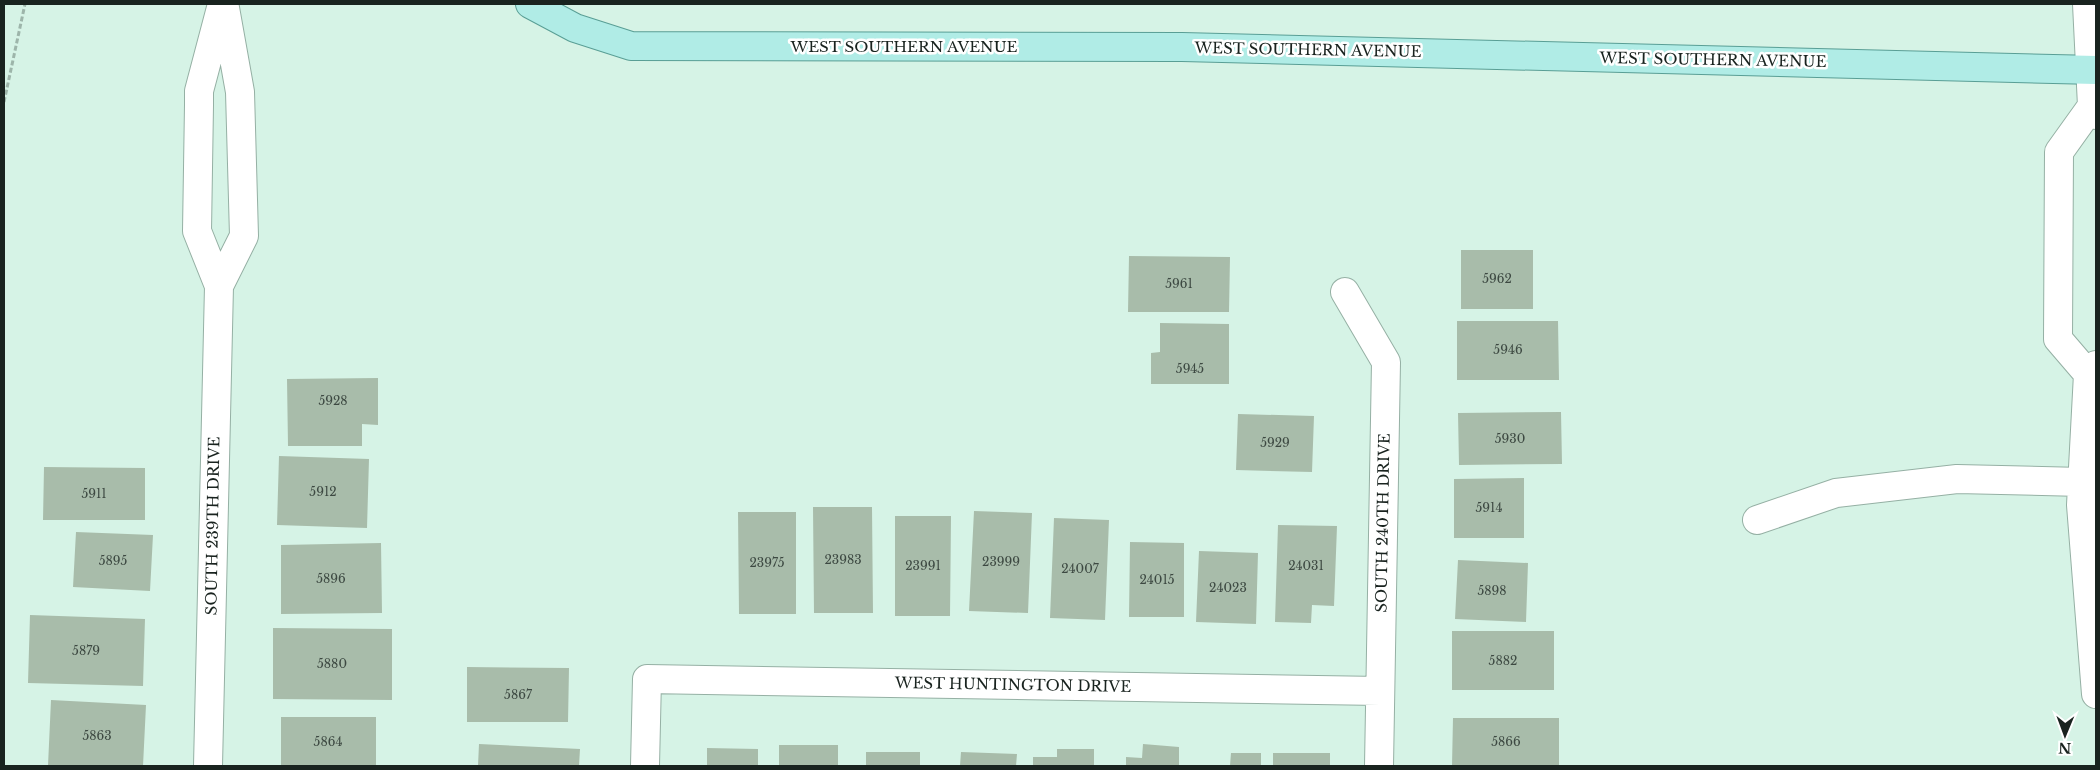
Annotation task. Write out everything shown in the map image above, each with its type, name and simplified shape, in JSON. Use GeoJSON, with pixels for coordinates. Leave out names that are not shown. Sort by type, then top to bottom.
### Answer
{"type":"FeatureCollection","features":[{"type":"Feature","properties":{"kind":"main road","name":"WEST SOUTHERN AVENUE"},"geometry":{"type":"LineString","coordinates":[[530,4],[575,28],[631,46],[1182,47],[2092,70]]}},
{"type":"Feature","properties":{"kind":"street","name":"SOUTH 239TH DRIVE"},"geometry":{"type":"LineString","coordinates":[[208,766],[219,286],[197,231],[199,91],[223,4]]}},
{"type":"Feature","properties":{"kind":"street","name":"SOUTH 239TH DRIVE"},"geometry":{"type":"LineString","coordinates":[[219,286],[244,236],[240,92],[223,4]]}},
{"type":"Feature","properties":{"kind":"street"},"geometry":{"type":"LineString","coordinates":[[2087,4],[2094,111],[2059,152],[2058,338],[2092,370],[2082,482],[2082,515],[2096,694]]}},
{"type":"Feature","properties":{"kind":"street","name":"SOUTH 240TH DRIVE"},"geometry":{"type":"LineString","coordinates":[[1345,292],[1386,362],[1379,766]]}},
{"type":"Feature","properties":{"kind":"street"},"geometry":{"type":"LineString","coordinates":[[1757,520],[1836,493],[1957,479],[2082,482]]}},
{"type":"Feature","properties":{"kind":"street","name":"WEST HUNTINGTON DRIVE"},"geometry":{"type":"LineString","coordinates":[[645,766],[647,679],[1380,691]]}},
{"type":"Feature","properties":{"kind":"path"},"geometry":{"type":"LineString","coordinates":[[4,102],[25,4]]}},
{"type":"Feature","properties":{"kind":"building"},"geometry":{"type":"Polygon","coordinates":[[[1461,250],[1533,250],[1533,309],[1461,309],[1461,250]]]}},
{"type":"Feature","properties":{"kind":"building"},"geometry":{"type":"Polygon","coordinates":[[[1129,256],[1230,257],[1229,312],[1128,312],[1129,256]]]}},
{"type":"Feature","properties":{"kind":"building"},"geometry":{"type":"Polygon","coordinates":[[[1457,321],[1558,321],[1559,380],[1457,380],[1457,321]]]}},
{"type":"Feature","properties":{"kind":"building"},"geometry":{"type":"Polygon","coordinates":[[[1160,323],[1229,324],[1229,384],[1151,384],[1151,353],[1160,352],[1160,323]]]}},
{"type":"Feature","properties":{"kind":"building"},"geometry":{"type":"Polygon","coordinates":[[[378,378],[378,425],[362,424],[362,446],[288,446],[287,379],[378,378]]]}},
{"type":"Feature","properties":{"kind":"building"},"geometry":{"type":"Polygon","coordinates":[[[1561,412],[1562,464],[1459,465],[1458,413],[1561,412]]]}},
{"type":"Feature","properties":{"kind":"building"},"geometry":{"type":"Polygon","coordinates":[[[1238,414],[1314,416],[1312,472],[1236,470],[1238,414]]]}},
{"type":"Feature","properties":{"kind":"building"},"geometry":{"type":"Polygon","coordinates":[[[279,456],[369,459],[367,528],[277,525],[279,456]]]}},
{"type":"Feature","properties":{"kind":"building"},"geometry":{"type":"Polygon","coordinates":[[[44,467],[145,468],[145,520],[43,520],[44,467]]]}},
{"type":"Feature","properties":{"kind":"building"},"geometry":{"type":"Polygon","coordinates":[[[1524,478],[1524,538],[1454,538],[1454,479],[1524,478]]]}},
{"type":"Feature","properties":{"kind":"building"},"geometry":{"type":"Polygon","coordinates":[[[813,507],[872,507],[873,613],[814,613],[813,507]]]}},
{"type":"Feature","properties":{"kind":"building"},"geometry":{"type":"Polygon","coordinates":[[[974,511],[1032,513],[1028,613],[969,611],[974,511]]]}},
{"type":"Feature","properties":{"kind":"building"},"geometry":{"type":"Polygon","coordinates":[[[738,512],[796,512],[796,614],[739,614],[738,512]]]}},
{"type":"Feature","properties":{"kind":"building"},"geometry":{"type":"Polygon","coordinates":[[[895,516],[951,516],[950,616],[895,616],[895,516]]]}},
{"type":"Feature","properties":{"kind":"building"},"geometry":{"type":"Polygon","coordinates":[[[1054,518],[1109,520],[1105,620],[1050,618],[1054,518]]]}},
{"type":"Feature","properties":{"kind":"building"},"geometry":{"type":"Polygon","coordinates":[[[1278,525],[1337,526],[1334,606],[1312,605],[1311,623],[1275,622],[1278,525]]]}},
{"type":"Feature","properties":{"kind":"building"},"geometry":{"type":"Polygon","coordinates":[[[76,532],[153,535],[150,591],[73,587],[76,532]]]}},
{"type":"Feature","properties":{"kind":"building"},"geometry":{"type":"Polygon","coordinates":[[[1130,542],[1184,543],[1184,617],[1129,617],[1130,542]]]}},
{"type":"Feature","properties":{"kind":"building"},"geometry":{"type":"Polygon","coordinates":[[[381,543],[382,613],[281,614],[281,545],[381,543]]]}},
{"type":"Feature","properties":{"kind":"building"},"geometry":{"type":"Polygon","coordinates":[[[1199,551],[1258,553],[1256,624],[1196,622],[1199,551]]]}},
{"type":"Feature","properties":{"kind":"building"},"geometry":{"type":"Polygon","coordinates":[[[1458,560],[1528,563],[1526,622],[1455,619],[1458,560]]]}},
{"type":"Feature","properties":{"kind":"building"},"geometry":{"type":"Polygon","coordinates":[[[30,615],[145,619],[143,686],[28,683],[30,615]]]}},
{"type":"Feature","properties":{"kind":"building"},"geometry":{"type":"Polygon","coordinates":[[[273,628],[392,629],[392,700],[273,699],[273,628]]]}},
{"type":"Feature","properties":{"kind":"building"},"geometry":{"type":"Polygon","coordinates":[[[1452,631],[1554,631],[1554,690],[1452,690],[1452,631]]]}},
{"type":"Feature","properties":{"kind":"building"},"geometry":{"type":"Polygon","coordinates":[[[467,667],[569,668],[568,722],[467,722],[467,667]]]}},
{"type":"Feature","properties":{"kind":"building"},"geometry":{"type":"Polygon","coordinates":[[[51,700],[146,705],[143,766],[48,766],[51,700]]]}},
{"type":"Feature","properties":{"kind":"building"},"geometry":{"type":"Polygon","coordinates":[[[281,717],[376,717],[376,766],[281,766],[281,717]]]}},
{"type":"Feature","properties":{"kind":"building"},"geometry":{"type":"Polygon","coordinates":[[[1453,718],[1559,718],[1559,766],[1452,766],[1453,718]]]}},
{"type":"Feature","properties":{"kind":"building"},"geometry":{"type":"Polygon","coordinates":[[[479,744],[580,749],[579,766],[478,766],[479,744]]]}},
{"type":"Feature","properties":{"kind":"building"},"geometry":{"type":"Polygon","coordinates":[[[1143,744],[1179,747],[1179,766],[1126,766],[1126,757],[1142,758],[1143,744]]]}},
{"type":"Feature","properties":{"kind":"building"},"geometry":{"type":"Polygon","coordinates":[[[779,745],[838,745],[838,766],[779,766],[779,745]]]}},
{"type":"Feature","properties":{"kind":"building"},"geometry":{"type":"Polygon","coordinates":[[[707,748],[758,749],[758,766],[707,766],[707,748]]]}},
{"type":"Feature","properties":{"kind":"building"},"geometry":{"type":"Polygon","coordinates":[[[1057,749],[1094,749],[1094,766],[1033,766],[1033,757],[1057,757],[1057,749]]]}},
{"type":"Feature","properties":{"kind":"building"},"geometry":{"type":"Polygon","coordinates":[[[866,752],[920,752],[920,766],[866,766],[866,752]]]}},
{"type":"Feature","properties":{"kind":"building"},"geometry":{"type":"Polygon","coordinates":[[[961,752],[1017,754],[1016,766],[960,766],[961,752]]]}},
{"type":"Feature","properties":{"kind":"building"},"geometry":{"type":"Polygon","coordinates":[[[1231,753],[1261,753],[1261,766],[1230,766],[1231,753]]]}},
{"type":"Feature","properties":{"kind":"building"},"geometry":{"type":"Polygon","coordinates":[[[1273,753],[1330,753],[1330,766],[1273,766],[1273,753]]]}}]}
